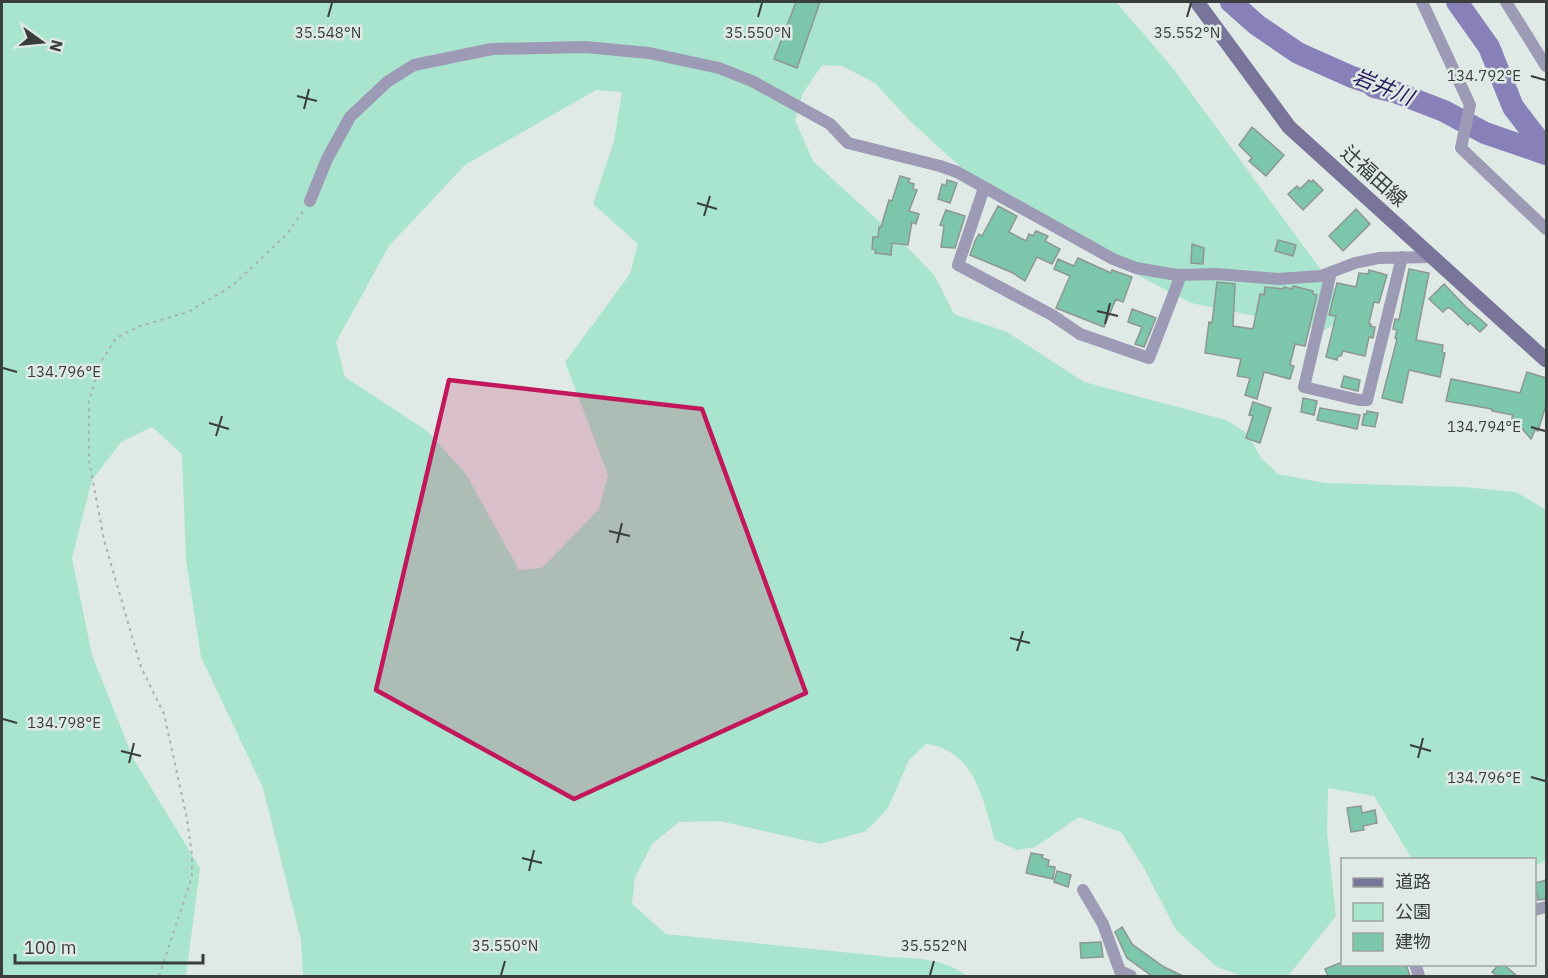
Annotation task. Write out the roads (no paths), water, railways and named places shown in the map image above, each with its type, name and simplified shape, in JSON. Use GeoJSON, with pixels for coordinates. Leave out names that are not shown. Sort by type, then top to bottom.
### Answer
{"type":"FeatureCollection","features":[{"type":"Feature","properties":{"kind":"main road","name":"辻福田線"},"geometry":{"type":"LineString","coordinates":[[1197,2],[1289,127],[1546,360]]}},
{"type":"Feature","properties":{"kind":"street"},"geometry":{"type":"LineString","coordinates":[[1422,2],[1470,105],[1461,148],[1546,229]]}},
{"type":"Feature","properties":{"kind":"street"},"geometry":{"type":"LineString","coordinates":[[1506,2],[1546,66]]}},
{"type":"Feature","properties":{"kind":"street"},"geometry":{"type":"LineString","coordinates":[[310,201],[327,159],[350,117],[387,82],[414,65],[492,50],[585,47],[649,53],[719,68],[752,81],[830,124],[848,143],[957,172],[1113,259],[1136,268],[1181,275],[1217,274],[1278,279],[1321,276],[1355,263],[1379,258],[1431,257]]}},
{"type":"Feature","properties":{"kind":"street"},"geometry":{"type":"LineString","coordinates":[[984,188],[957,265],[1042,310],[1080,334],[1149,358],[1181,275]]}},
{"type":"Feature","properties":{"kind":"street"},"geometry":{"type":"LineString","coordinates":[[1331,272],[1304,387],[1367,400],[1402,257]]}},
{"type":"Feature","properties":{"kind":"street"},"geometry":{"type":"LineString","coordinates":[[1083,890],[1103,924],[1120,971],[1131,976]]}},
{"type":"Feature","properties":{"kind":"waterway","name":"岩井川"},"geometry":{"type":"LineString","coordinates":[[1231,2],[1257,25],[1298,53],[1370,83],[1374,87],[1395,92],[1444,111],[1485,133],[1546,154]]}},
{"type":"Feature","properties":{"kind":"waterway"},"geometry":{"type":"LineString","coordinates":[[1457,2],[1489,47],[1513,107],[1546,150]]}}]}
